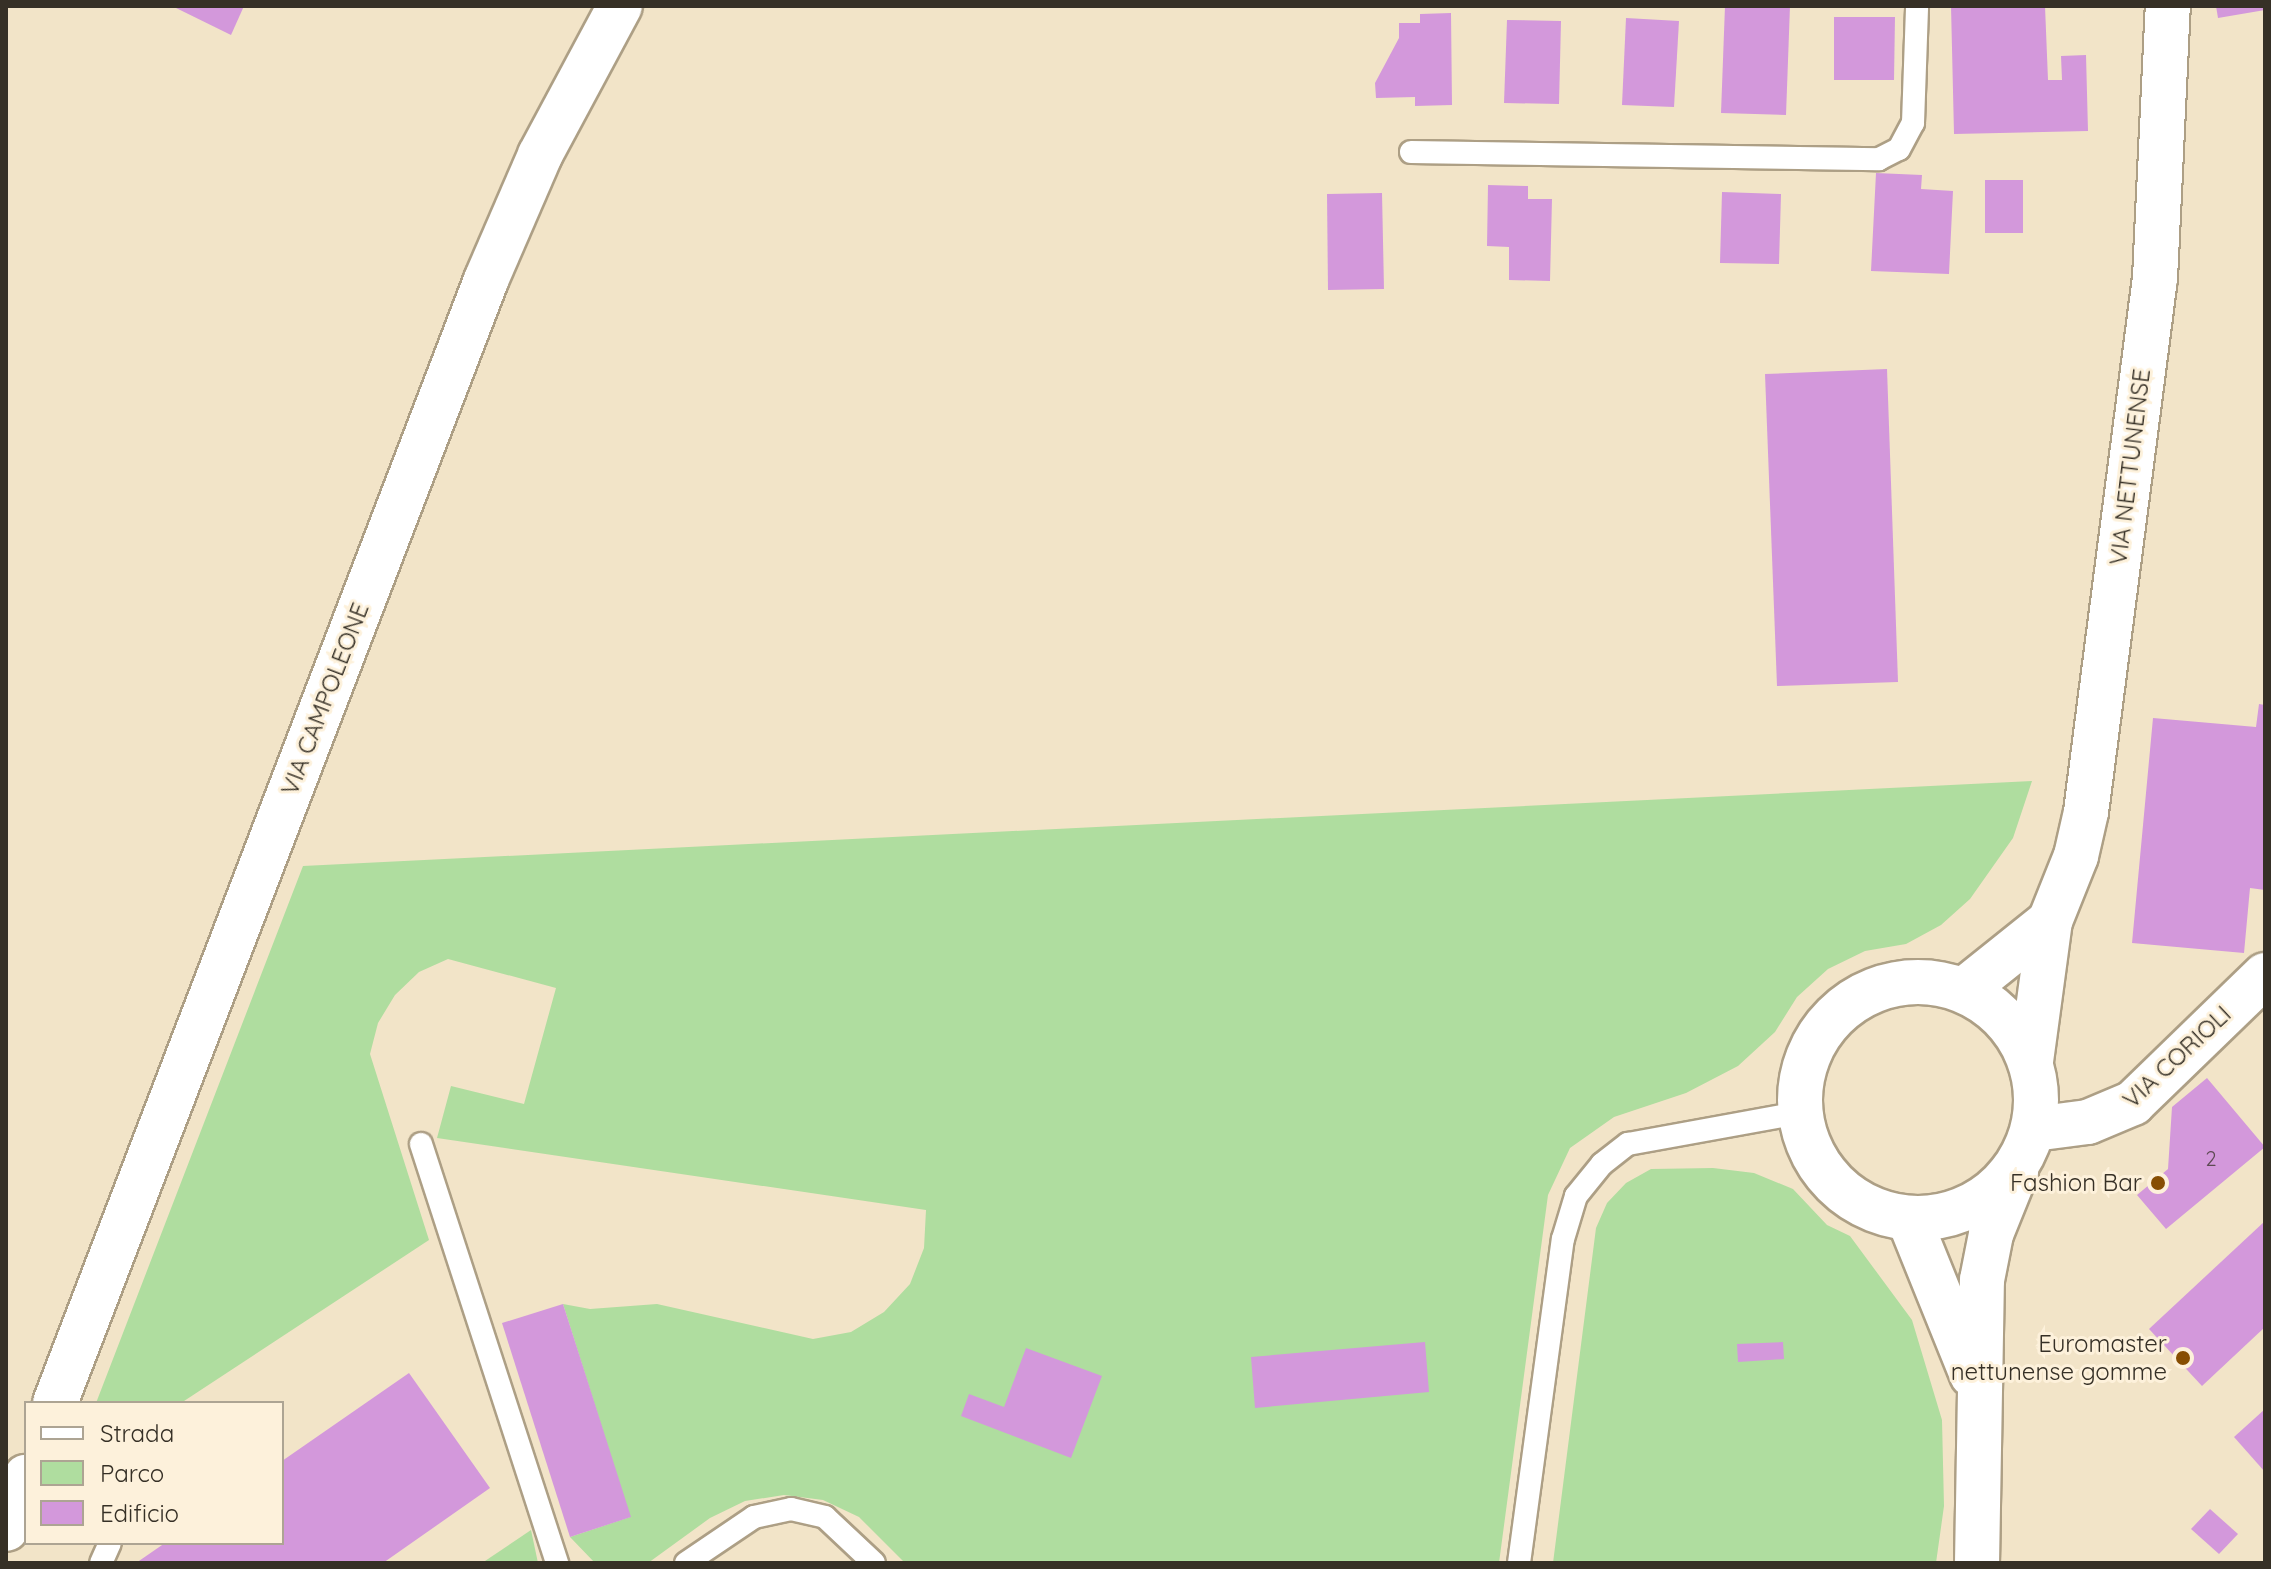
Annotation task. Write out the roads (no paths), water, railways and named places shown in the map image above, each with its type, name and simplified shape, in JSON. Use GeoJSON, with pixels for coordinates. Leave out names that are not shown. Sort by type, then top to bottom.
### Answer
{"type":"FeatureCollection","features":[{"type":"Feature","properties":{"kind":"main road","name":"VIA CAMPOLEONE"},"geometry":{"type":"LineString","coordinates":[[56,1401],[486,280],[540,155],[620,6]]}},
{"type":"Feature","properties":{"kind":"main road","name":"VIA NETTUNENSE"},"geometry":{"type":"LineString","coordinates":[[2031,1061],[2050,921],[2084,823],[2155,278],[2168,6]]}},
{"type":"Feature","properties":{"kind":"main road"},"geometry":{"type":"LineString","coordinates":[[1964,990],[2050,921]]}},
{"type":"Feature","properties":{"kind":"main road","name":"VIA CORIOLI"},"geometry":{"type":"LineString","coordinates":[[2027,1146],[2133,1103],[2265,975]]}},
{"type":"Feature","properties":{"kind":"main road"},"geometry":{"type":"LineString","coordinates":[[1977,1563],[1984,1265],[2027,1146],[2037,1095],[2031,1061],[1999,1012],[1964,990],[1924,981],[1883,986],[1846,1005],[1818,1035],[1807,1060],[1799,1113],[1811,1153],[1835,1185],[1869,1209],[1909,1219],[1941,1217],[1972,1206],[1999,1188],[2027,1146]]}},
{"type":"Feature","properties":{"kind":"main road"},"geometry":{"type":"LineString","coordinates":[[1909,1219],[1983,1404]]}},
{"type":"Feature","properties":{"kind":"main road"},"geometry":{"type":"LineString","coordinates":[[6,1529],[24,1482]]}},
{"type":"Feature","properties":{"kind":"lane"},"geometry":{"type":"LineString","coordinates":[[1411,152],[1879,159],[1899,149],[1913,123],[1917,6]]}},
{"type":"Feature","properties":{"kind":"lane"},"geometry":{"type":"LineString","coordinates":[[1519,1563],[1563,1239],[1576,1196],[1616,1151],[1636,1141],[1799,1113]]}},
{"type":"Feature","properties":{"kind":"lane"},"geometry":{"type":"LineString","coordinates":[[421,1144],[557,1563]]}},
{"type":"Feature","properties":{"kind":"lane"},"geometry":{"type":"LineString","coordinates":[[686,1563],[754,1517],[791,1509],[825,1517],[874,1563]]}},
{"type":"Feature","properties":{"kind":"place","name":"Fashion Bar"},"geometry":{"type":"Point","coordinates":[2158,1183]}},
{"type":"Feature","properties":{"kind":"place","name":"Euromaster nettunense gomme"},"geometry":{"type":"Point","coordinates":[2183,1358]}}]}
